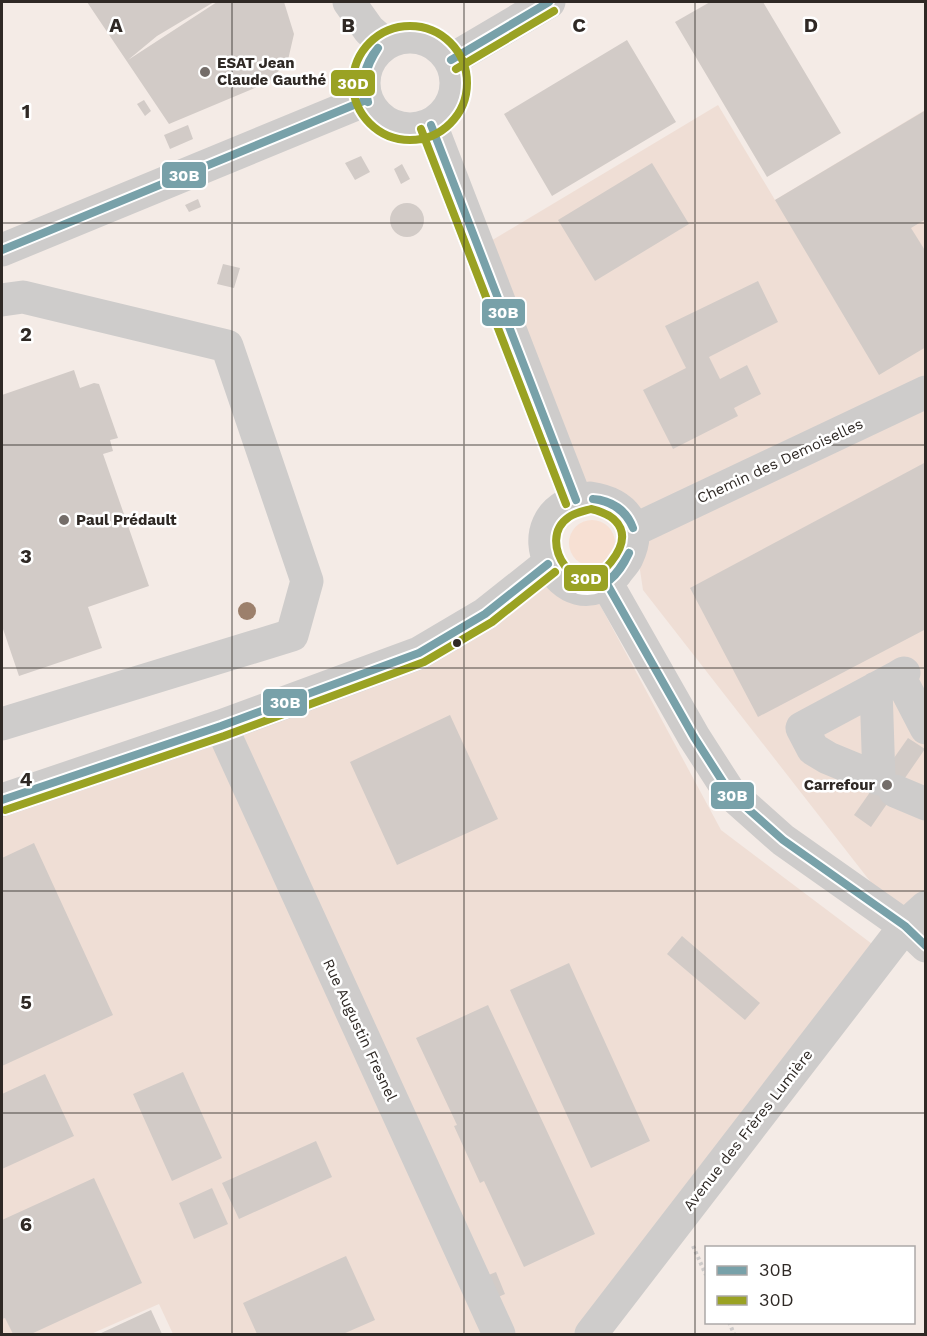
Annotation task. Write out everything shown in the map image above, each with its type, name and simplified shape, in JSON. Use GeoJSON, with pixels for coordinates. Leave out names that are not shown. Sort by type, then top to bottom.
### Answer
{"type":"FeatureCollection","features":[{"type":"Feature","properties":{"kind":"street"},"geometry":{"type":"LineString","coordinates":[[349,2],[369,30],[384,43]]}},
{"type":"Feature","properties":{"kind":"street"},"geometry":{"type":"LineString","coordinates":[[451,60],[549,2]]}},
{"type":"Feature","properties":{"kind":"street"},"geometry":{"type":"LineString","coordinates":[[413,36],[435,44],[451,60],[456,74],[456,89],[452,103],[443,116],[431,124],[416,129],[400,129],[386,123],[374,113],[366,100],[363,84],[365,68],[373,54],[384,43],[398,37],[413,36]]}},
{"type":"Feature","properties":{"kind":"street"},"geometry":{"type":"LineString","coordinates":[[2,250],[366,100]]}},
{"type":"Feature","properties":{"kind":"street"},"geometry":{"type":"LineString","coordinates":[[431,124],[576,500]]}},
{"type":"Feature","properties":{"kind":"street"},"geometry":{"type":"LineString","coordinates":[[2,300],[23,297],[227,346],[307,581],[292,635],[2,724]]}},
{"type":"Feature","properties":{"kind":"street","name":"Chemin des Demoiselles"},"geometry":{"type":"LineString","coordinates":[[634,530],[926,392]]}},
{"type":"Feature","properties":{"kind":"street"},"geometry":{"type":"LineString","coordinates":[[590,498],[604,500],[622,512],[634,530],[632,546],[626,561],[607,584],[592,590],[576,588],[565,582],[548,564],[544,549],[545,533],[551,519],[562,507],[576,500],[590,498]]}},
{"type":"Feature","properties":{"kind":"street"},"geometry":{"type":"LineString","coordinates":[[2,800],[221,726],[419,653],[485,614],[548,564]]}},
{"type":"Feature","properties":{"kind":"street"},"geometry":{"type":"LineString","coordinates":[[607,584],[694,737],[730,793],[783,840],[919,926]]}},
{"type":"Feature","properties":{"kind":"street"},"geometry":{"type":"LineString","coordinates":[[893,679],[802,728],[813,749],[926,804]]}},
{"type":"Feature","properties":{"kind":"street"},"geometry":{"type":"LineString","coordinates":[[893,679],[926,728]]}},
{"type":"Feature","properties":{"kind":"street"},"geometry":{"type":"LineString","coordinates":[[887,785],[893,679]]}},
{"type":"Feature","properties":{"kind":"street","name":"Rue Augustin Fresnel"},"geometry":{"type":"LineString","coordinates":[[221,726],[499,1335]]}},
{"type":"Feature","properties":{"kind":"street","name":"Avenue des Frères Lumière"},"geometry":{"type":"LineString","coordinates":[[591,1335],[919,926]]}},
{"type":"Feature","properties":{"kind":"shaded area"},"geometry":{"type":"Polygon","coordinates":[[[718,105],[775,200],[925,110],[925,946],[905,926],[643,590],[634,530],[590,498],[479,248],[718,105]]]}},
{"type":"Feature","properties":{"kind":"shaded area"},"geometry":{"type":"Polygon","coordinates":[[[592,520],[608,527],[615,543],[608,559],[592,566],[576,559],[569,543],[576,527],[592,520]]]}},
{"type":"Feature","properties":{"kind":"shaded area"},"geometry":{"type":"Polygon","coordinates":[[[548,564],[592,590],[721,830],[896,962],[605,1334],[173,1334],[159,1304],[91,1334],[2,1334],[2,800],[419,653],[548,564]]]}},
{"type":"Feature","properties":{"kind":"building","name":"ESAT Jean Claude Gauthé"},"geometry":{"type":"Polygon","coordinates":[[[87,2],[214,2],[157,36],[128,60],[217,2],[284,2],[294,34],[288,60],[269,82],[169,124],[87,2]]]}},
{"type":"Feature","properties":{"kind":"building"},"geometry":{"type":"Polygon","coordinates":[[[710,2],[763,2],[841,133],[767,177],[675,22],[710,2]]]}},
{"type":"Feature","properties":{"kind":"building"},"geometry":{"type":"Polygon","coordinates":[[[627,40],[676,122],[552,196],[504,114],[627,40]]]}},
{"type":"Feature","properties":{"kind":"building"},"geometry":{"type":"Polygon","coordinates":[[[144,100],[151,111],[145,116],[137,104],[144,100]]]}},
{"type":"Feature","properties":{"kind":"building"},"geometry":{"type":"Polygon","coordinates":[[[926,110],[926,219],[911,228],[926,252],[926,347],[879,375],[775,200],[926,110]]]}},
{"type":"Feature","properties":{"kind":"building"},"geometry":{"type":"Polygon","coordinates":[[[188,125],[193,139],[170,149],[164,135],[188,125]]]}},
{"type":"Feature","properties":{"kind":"building"},"geometry":{"type":"Polygon","coordinates":[[[361,156],[370,172],[355,180],[345,163],[361,156]]]}},
{"type":"Feature","properties":{"kind":"building"},"geometry":{"type":"Polygon","coordinates":[[[652,163],[689,224],[595,281],[558,220],[652,163]]]}},
{"type":"Feature","properties":{"kind":"building"},"geometry":{"type":"Polygon","coordinates":[[[402,164],[410,179],[401,184],[394,169],[402,164]]]}},
{"type":"Feature","properties":{"kind":"building"},"geometry":{"type":"Polygon","coordinates":[[[198,199],[201,207],[189,212],[185,205],[198,199]]]}},
{"type":"Feature","properties":{"kind":"building"},"geometry":{"type":"Polygon","coordinates":[[[407,203],[419,208],[424,220],[419,232],[407,237],[395,232],[390,220],[395,208],[407,203]]]}},
{"type":"Feature","properties":{"kind":"building"},"geometry":{"type":"Polygon","coordinates":[[[223,264],[240,268],[234,288],[217,284],[223,264]]]}},
{"type":"Feature","properties":{"kind":"building"},"geometry":{"type":"Polygon","coordinates":[[[758,281],[778,322],[709,357],[720,379],[747,365],[761,394],[734,408],[738,416],[673,449],[643,390],[686,368],[665,326],[758,281]]]}},
{"type":"Feature","properties":{"kind":"building","name":"Paul Prédault"},"geometry":{"type":"Polygon","coordinates":[[[74,370],[80,388],[94,383],[99,384],[118,438],[110,440],[113,451],[103,454],[149,586],[88,607],[102,648],[19,676],[2,626],[2,395],[74,370]]]}},
{"type":"Feature","properties":{"kind":"building"},"geometry":{"type":"Polygon","coordinates":[[[926,462],[926,629],[758,717],[690,588],[926,462]]]}},
{"type":"Feature","properties":{"kind":"building"},"geometry":{"type":"Polygon","coordinates":[[[450,715],[498,819],[397,865],[350,762],[450,715]]]}},
{"type":"Feature","properties":{"kind":"building","name":"Carrefour"},"geometry":{"type":"Polygon","coordinates":[[[908,738],[925,749],[871,827],[854,815],[908,738]]]}},
{"type":"Feature","properties":{"kind":"building"},"geometry":{"type":"Polygon","coordinates":[[[34,843],[113,1015],[2,1066],[2,858],[34,843]]]}},
{"type":"Feature","properties":{"kind":"building"},"geometry":{"type":"Polygon","coordinates":[[[682,936],[760,1003],[745,1020],[667,954],[682,936]]]}},
{"type":"Feature","properties":{"kind":"building"},"geometry":{"type":"Polygon","coordinates":[[[569,963],[650,1141],[591,1168],[510,990],[569,963]]]}},
{"type":"Feature","properties":{"kind":"building"},"geometry":{"type":"Polygon","coordinates":[[[488,1005],[595,1234],[524,1267],[484,1181],[480,1183],[454,1126],[457,1125],[416,1038],[488,1005]]]}},
{"type":"Feature","properties":{"kind":"building"},"geometry":{"type":"Polygon","coordinates":[[[183,1072],[222,1158],[172,1181],[133,1094],[183,1072]]]}},
{"type":"Feature","properties":{"kind":"building"},"geometry":{"type":"Polygon","coordinates":[[[45,1074],[74,1136],[2,1169],[2,1094],[45,1074]]]}},
{"type":"Feature","properties":{"kind":"building"},"geometry":{"type":"Polygon","coordinates":[[[316,1141],[332,1177],[239,1219],[222,1183],[316,1141]]]}},
{"type":"Feature","properties":{"kind":"building"},"geometry":{"type":"Polygon","coordinates":[[[94,1178],[142,1283],[31,1334],[13,1334],[5,1318],[2,1319],[2,1220],[94,1178]]]}},
{"type":"Feature","properties":{"kind":"building"},"geometry":{"type":"Polygon","coordinates":[[[212,1188],[228,1224],[194,1239],[179,1203],[212,1188]]]}},
{"type":"Feature","properties":{"kind":"building"},"geometry":{"type":"Polygon","coordinates":[[[346,1256],[375,1320],[343,1334],[257,1334],[243,1303],[346,1256]]]}},
{"type":"Feature","properties":{"kind":"building"},"geometry":{"type":"Polygon","coordinates":[[[496,1272],[505,1294],[496,1298],[486,1276],[496,1272]]]}},
{"type":"Feature","properties":{"kind":"building"},"geometry":{"type":"Polygon","coordinates":[[[151,1310],[162,1334],[99,1334],[151,1310]]]}},
{"type":"Feature","properties":{"kind":"transit line","name":"30B"},"geometry":{"type":"LineString","coordinates":[[451,60],[549,2]]}},
{"type":"Feature","properties":{"kind":"transit line","name":"30D"},"geometry":{"type":"LineString","coordinates":[[456,69],[554,11]]}},
{"type":"Feature","properties":{"kind":"transit line","name":"30D"},"geometry":{"type":"LineString","coordinates":[[410,26],[432,30],[450,43],[463,61],[467,83],[463,105],[450,123],[432,136],[410,140],[388,136],[370,123],[357,105],[353,83],[357,61],[370,43],[388,30],[410,26]]}},
{"type":"Feature","properties":{"kind":"transit line","name":"30B"},"geometry":{"type":"LineString","coordinates":[[368,102],[364,88],[365,74],[369,61],[378,48]]}},
{"type":"Feature","properties":{"kind":"transit line","name":"30B"},"geometry":{"type":"LineString","coordinates":[[368,102],[366,74],[378,48]]}},
{"type":"Feature","properties":{"kind":"transit line","name":"30B"},"geometry":{"type":"LineString","coordinates":[[2,250],[366,100]]}},
{"type":"Feature","properties":{"kind":"transit line","name":"30B"},"geometry":{"type":"LineString","coordinates":[[431,125],[576,500]]}},
{"type":"Feature","properties":{"kind":"transit line","name":"30D"},"geometry":{"type":"LineString","coordinates":[[421,129],[566,504]]}},
{"type":"Feature","properties":{"kind":"transit line","name":"30B"},"geometry":{"type":"LineString","coordinates":[[593,499],[606,501],[618,507],[627,516],[633,528]]}},
{"type":"Feature","properties":{"kind":"transit line","name":"30B"},"geometry":{"type":"LineString","coordinates":[[593,499],[617,508],[633,528]]}},
{"type":"Feature","properties":{"kind":"transit line","name":"30D"},"geometry":{"type":"LineString","coordinates":[[591,509],[602,512],[616,522],[622,536],[617,553],[603,571],[585,578],[570,572],[565,566],[558,554],[556,540],[563,522],[574,514],[591,509]]}},
{"type":"Feature","properties":{"kind":"transit line","name":"30B"},"geometry":{"type":"LineString","coordinates":[[579,588],[596,587],[609,580],[629,553]]}},
{"type":"Feature","properties":{"kind":"transit line","name":"30B"},"geometry":{"type":"LineString","coordinates":[[579,588],[588,589],[603,585],[621,568],[629,553]]}},
{"type":"Feature","properties":{"kind":"transit line","name":"30B"},"geometry":{"type":"LineString","coordinates":[[2,800],[221,726],[419,653],[485,614],[548,564]]}},
{"type":"Feature","properties":{"kind":"transit line","name":"30D"},"geometry":{"type":"LineString","coordinates":[[5,810],[224,736],[424,662],[492,622],[555,572]]}},
{"type":"Feature","properties":{"kind":"transit line","name":"30B"},"geometry":{"type":"LineString","coordinates":[[607,584],[694,737],[730,793],[783,840],[905,926],[926,946]]}},
{"type":"Feature","properties":{"kind":"place","name":"ESAT Jean Claude Gauthé"},"geometry":{"type":"Point","coordinates":[205,72]}},
{"type":"Feature","properties":{"kind":"place","name":"Paul Prédault"},"geometry":{"type":"Point","coordinates":[64,520]}},
{"type":"Feature","properties":{"kind":"place","name":"Carrefour"},"geometry":{"type":"Point","coordinates":[887,785]}}]}
